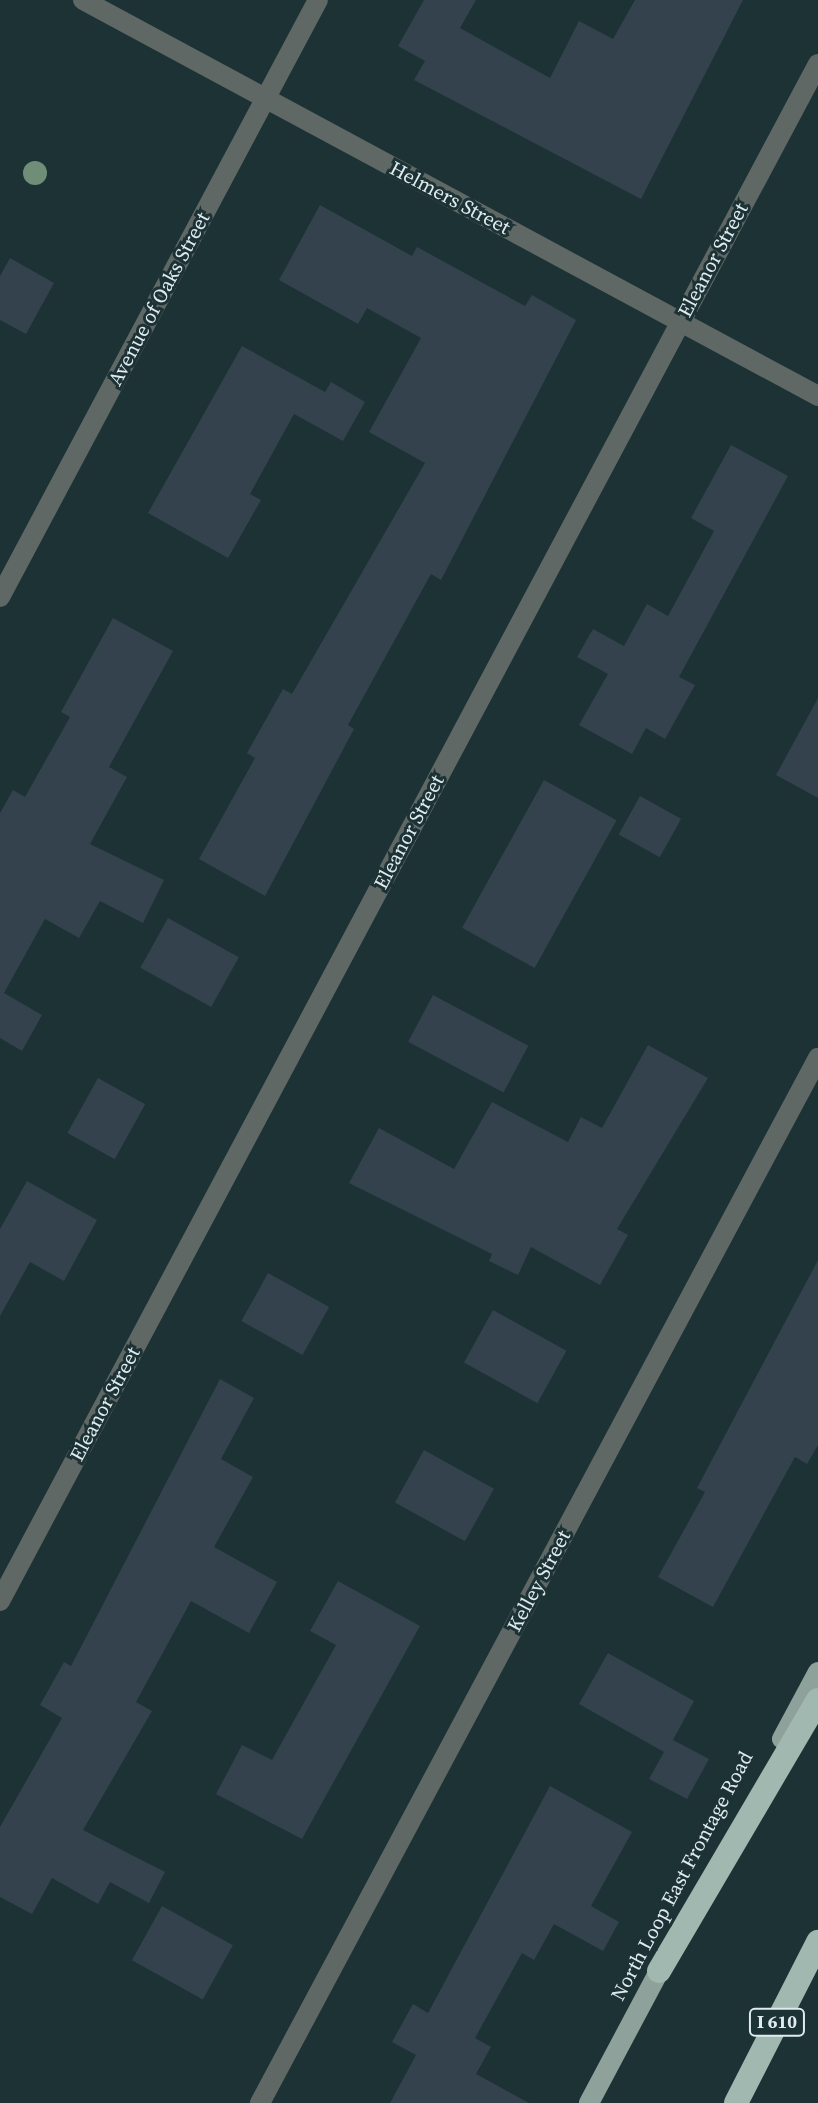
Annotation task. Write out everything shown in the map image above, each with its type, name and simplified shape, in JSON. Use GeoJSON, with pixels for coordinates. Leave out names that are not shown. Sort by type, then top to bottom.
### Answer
{"type":"FeatureCollection","features":[{"type":"Feature","properties":{"kind":"highway"},"geometry":{"type":"LineString","coordinates":[[659,1971],[818,1700]]}},
{"type":"Feature","properties":{"kind":"highway","name":"I 610"},"geometry":{"type":"LineString","coordinates":[[736,2103],[818,1942]]}},
{"type":"Feature","properties":{"kind":"main road","name":"North Loop East Frontage Road"},"geometry":{"type":"LineString","coordinates":[[589,2103],[818,1672]]}},
{"type":"Feature","properties":{"kind":"street","name":"Helmers Street"},"geometry":{"type":"LineString","coordinates":[[83,0],[818,396]]}},
{"type":"Feature","properties":{"kind":"street","name":"Avenue of Oaks Street"},"geometry":{"type":"LineString","coordinates":[[0,597],[318,0]]}},
{"type":"Feature","properties":{"kind":"street","name":"Eleanor Street"},"geometry":{"type":"LineString","coordinates":[[0,1601],[818,64]]}},
{"type":"Feature","properties":{"kind":"street","name":"Kelley Street"},"geometry":{"type":"LineString","coordinates":[[260,2103],[818,1058]]}},
{"type":"Feature","properties":{"kind":"building"},"geometry":{"type":"Polygon","coordinates":[[[424,0],[476,0],[460,28],[550,78],[579,21],[613,39],[635,0],[743,0],[641,199],[414,80],[425,61],[398,46],[424,0]]]}},
{"type":"Feature","properties":{"kind":"building"},"geometry":{"type":"Polygon","coordinates":[[[320,205],[412,256],[417,247],[525,306],[532,295],[576,320],[441,580],[431,574],[348,725],[354,729],[265,896],[199,859],[255,758],[247,753],[283,689],[292,694],[425,463],[369,432],[421,338],[367,308],[358,324],[279,280],[320,205]]]}},
{"type":"Feature","properties":{"kind":"building"},"geometry":{"type":"Polygon","coordinates":[[[10,258],[54,283],[26,334],[0,320],[0,276],[10,258]]]}},
{"type":"Feature","properties":{"kind":"building"},"geometry":{"type":"Polygon","coordinates":[[[242,346],[325,392],[331,382],[365,402],[343,441],[294,414],[250,494],[261,500],[228,558],[148,513],[242,346]]]}},
{"type":"Feature","properties":{"kind":"building"},"geometry":{"type":"Polygon","coordinates":[[[731,445],[788,476],[679,677],[695,685],[665,739],[646,728],[632,754],[579,725],[608,674],[577,657],[593,629],[624,646],[647,604],[668,616],[714,531],[691,518],[731,445]]]}},
{"type":"Feature","properties":{"kind":"building"},"geometry":{"type":"Polygon","coordinates":[[[113,618],[173,651],[109,767],[127,777],[90,844],[164,880],[143,923],[100,901],[79,938],[45,919],[4,993],[42,1015],[22,1051],[0,1038],[0,813],[13,790],[25,797],[70,717],[61,712],[113,618]]]}},
{"type":"Feature","properties":{"kind":"building"},"geometry":{"type":"Polygon","coordinates":[[[818,698],[818,798],[776,775],[818,698]]]}},
{"type":"Feature","properties":{"kind":"building"},"geometry":{"type":"Polygon","coordinates":[[[544,780],[617,820],[535,968],[462,928],[544,780]]]}},
{"type":"Feature","properties":{"kind":"building"},"geometry":{"type":"Polygon","coordinates":[[[640,796],[681,819],[660,857],[619,834],[640,796]]]}},
{"type":"Feature","properties":{"kind":"building"},"geometry":{"type":"Polygon","coordinates":[[[168,918],[239,957],[211,1007],[140,968],[168,918]]]}},
{"type":"Feature","properties":{"kind":"building"},"geometry":{"type":"Polygon","coordinates":[[[433,995],[528,1046],[503,1092],[408,1042],[433,995]]]}},
{"type":"Feature","properties":{"kind":"building"},"geometry":{"type":"Polygon","coordinates":[[[648,1045],[708,1078],[617,1229],[628,1235],[600,1285],[531,1247],[518,1275],[489,1261],[492,1254],[349,1183],[379,1128],[454,1169],[492,1102],[568,1142],[581,1117],[602,1128],[648,1045]]]}},
{"type":"Feature","properties":{"kind":"building"},"geometry":{"type":"Polygon","coordinates":[[[98,1078],[145,1104],[115,1159],[67,1133],[98,1078]]]}},
{"type":"Feature","properties":{"kind":"building"},"geometry":{"type":"Polygon","coordinates":[[[27,1181],[97,1220],[64,1281],[30,1262],[0,1316],[0,1229],[27,1181]]]}},
{"type":"Feature","properties":{"kind":"building"},"geometry":{"type":"Polygon","coordinates":[[[818,1260],[818,1445],[807,1464],[795,1457],[713,1607],[658,1577],[705,1492],[697,1488],[818,1260]]]}},
{"type":"Feature","properties":{"kind":"building"},"geometry":{"type":"Polygon","coordinates":[[[268,1273],[329,1307],[303,1355],[241,1321],[268,1273]]]}},
{"type":"Feature","properties":{"kind":"building"},"geometry":{"type":"Polygon","coordinates":[[[493,1310],[566,1351],[537,1403],[464,1362],[493,1310]]]}},
{"type":"Feature","properties":{"kind":"building"},"geometry":{"type":"Polygon","coordinates":[[[220,1379],[254,1398],[221,1459],[253,1477],[214,1547],[277,1582],[249,1633],[191,1601],[136,1702],[152,1711],[83,1830],[165,1872],[149,1903],[110,1882],[98,1904],[52,1878],[32,1914],[0,1897],[0,1827],[62,1718],[40,1705],[64,1662],[71,1666],[220,1379]]]}},
{"type":"Feature","properties":{"kind":"building"},"geometry":{"type":"Polygon","coordinates":[[[424,1450],[494,1489],[465,1541],[395,1502],[424,1450]]]}},
{"type":"Feature","properties":{"kind":"building"},"geometry":{"type":"Polygon","coordinates":[[[338,1581],[420,1626],[302,1839],[216,1794],[242,1745],[272,1760],[336,1645],[310,1631],[338,1581]]]}},
{"type":"Feature","properties":{"kind":"building"},"geometry":{"type":"Polygon","coordinates":[[[608,1653],[694,1701],[673,1740],[709,1759],[687,1799],[649,1779],[664,1752],[579,1704],[608,1653]]]}},
{"type":"Feature","properties":{"kind":"building"},"geometry":{"type":"Polygon","coordinates":[[[550,1786],[632,1832],[591,1906],[619,1922],[603,1951],[554,1924],[534,1960],[522,1953],[475,2038],[491,2047],[476,2074],[529,2103],[390,2103],[416,2055],[392,2042],[413,2004],[428,2013],[550,1786]]]}},
{"type":"Feature","properties":{"kind":"building"},"geometry":{"type":"Polygon","coordinates":[[[162,1906],[233,1945],[203,1999],[132,1960],[162,1906]]]}}]}
